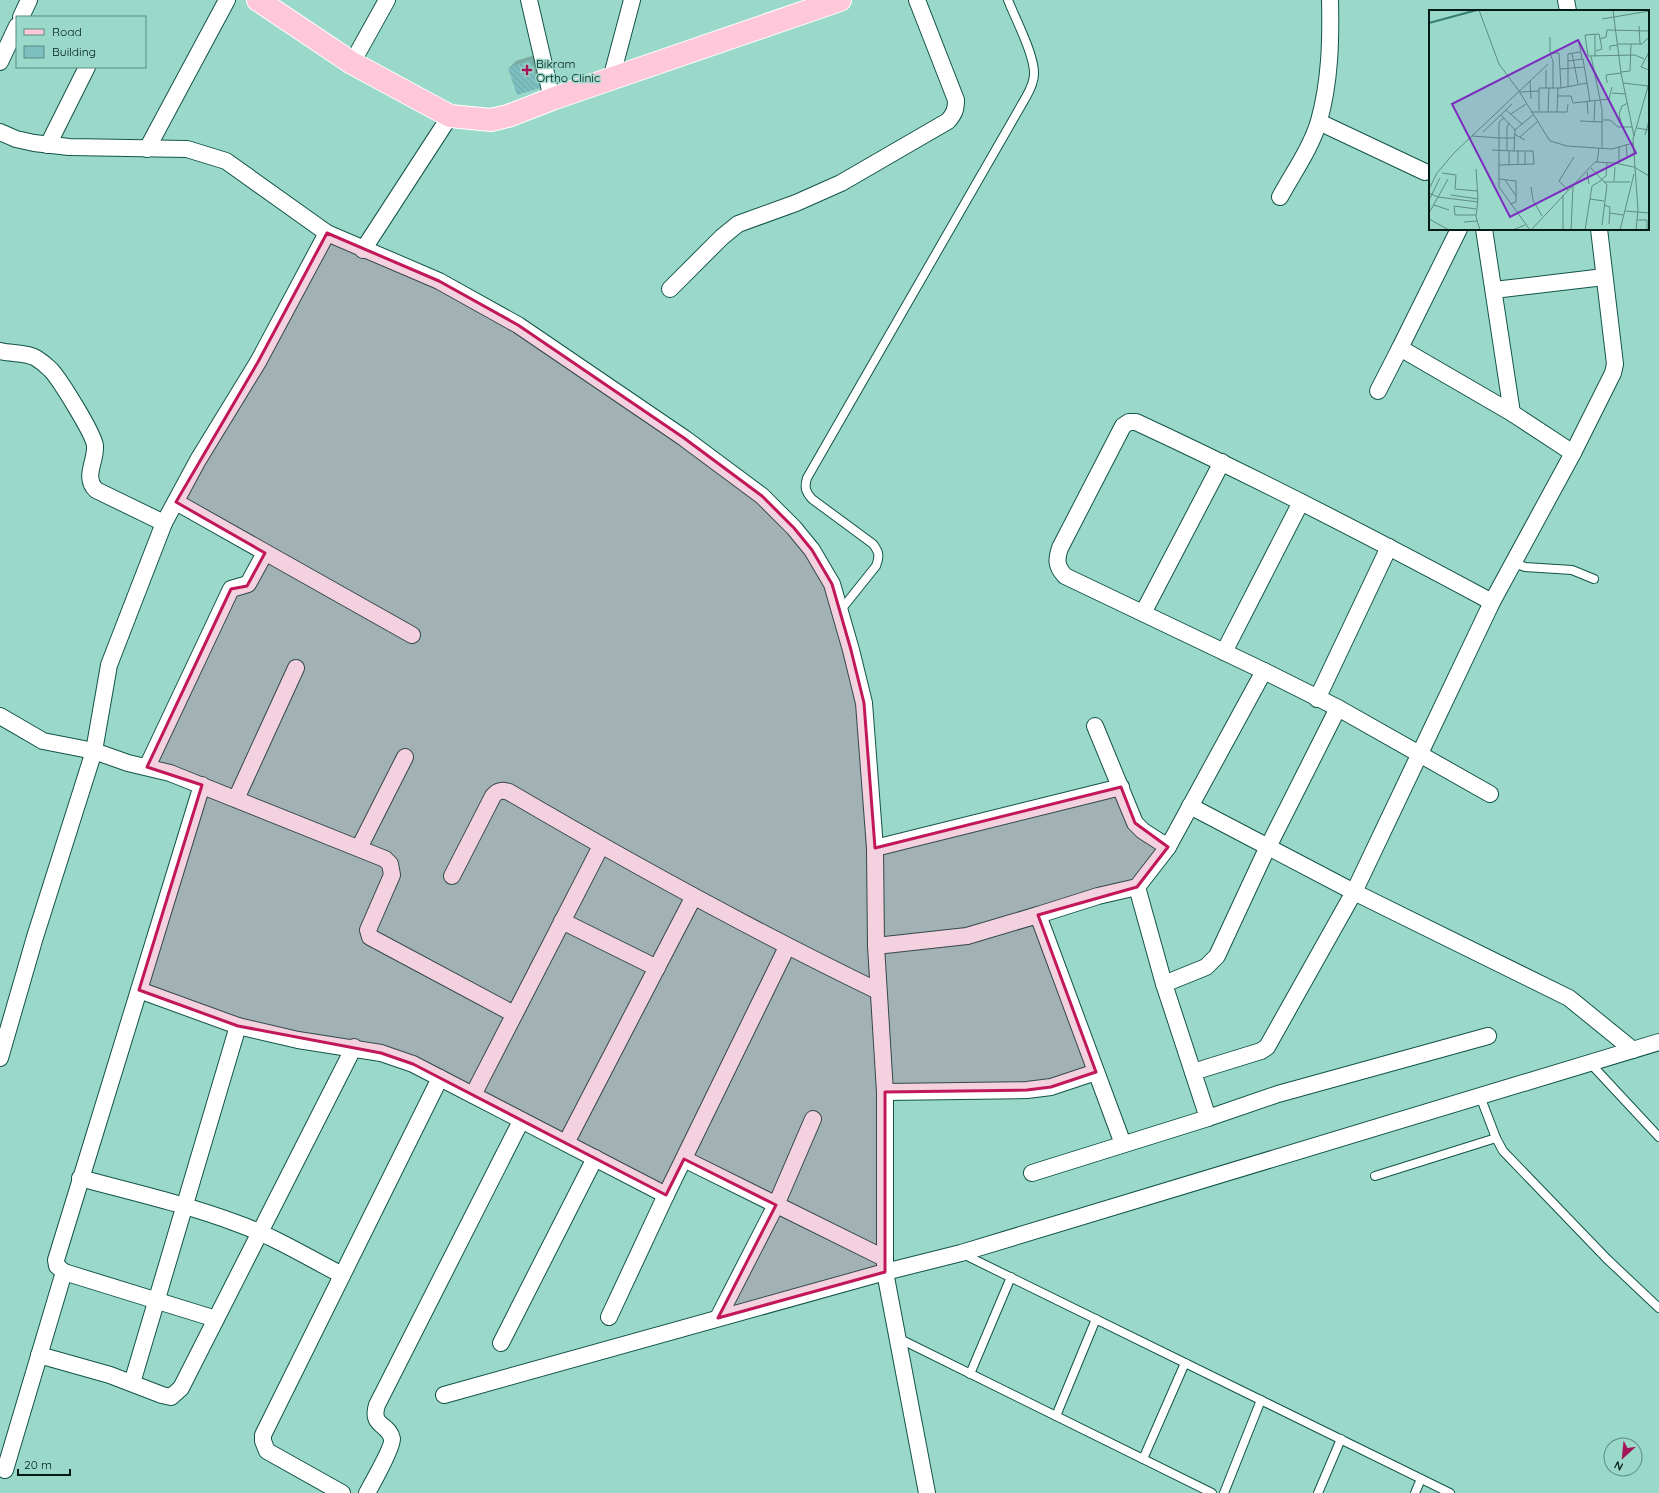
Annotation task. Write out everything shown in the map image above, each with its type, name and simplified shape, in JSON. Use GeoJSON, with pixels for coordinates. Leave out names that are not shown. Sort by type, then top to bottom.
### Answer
{"type":"FeatureCollection","features":[{"type":"Feature","properties":{"kind":"main road"},"geometry":{"type":"LineString","coordinates":[[258,0],[352,63],[450,116],[491,120],[508,116],[552,99],[840,0]]}},
{"type":"Feature","properties":{"kind":"street"},"geometry":{"type":"LineString","coordinates":[[22,16],[30,0]]}},
{"type":"Feature","properties":{"kind":"street"},"geometry":{"type":"LineString","coordinates":[[147,149],[227,0]]}},
{"type":"Feature","properties":{"kind":"street"},"geometry":{"type":"LineString","coordinates":[[352,63],[387,0]]}},
{"type":"Feature","properties":{"kind":"street"},"geometry":{"type":"LineString","coordinates":[[529,0],[552,99]]}},
{"type":"Feature","properties":{"kind":"street"},"geometry":{"type":"LineString","coordinates":[[611,79],[632,0]]}},
{"type":"Feature","properties":{"kind":"street"},"geometry":{"type":"LineString","coordinates":[[670,290],[722,237],[738,224],[796,203],[841,183],[948,120],[954,114],[956,100],[917,0]]}},
{"type":"Feature","properties":{"kind":"street"},"geometry":{"type":"LineString","coordinates":[[1280,197],[1311,141],[1319,122],[1330,59],[1330,0]]}},
{"type":"Feature","properties":{"kind":"street"},"geometry":{"type":"LineString","coordinates":[[1566,0],[1568,10]]}},
{"type":"Feature","properties":{"kind":"street"},"geometry":{"type":"LineString","coordinates":[[0,62],[16,28]]}},
{"type":"Feature","properties":{"kind":"street"},"geometry":{"type":"LineString","coordinates":[[48,145],[86,68]]}},
{"type":"Feature","properties":{"kind":"street"},"geometry":{"type":"LineString","coordinates":[[363,250],[450,116]]}},
{"type":"Feature","properties":{"kind":"street"},"geometry":{"type":"LineString","coordinates":[[1319,122],[1425,172]]}},
{"type":"Feature","properties":{"kind":"street"},"geometry":{"type":"LineString","coordinates":[[0,132],[16,139],[69,147],[187,149],[226,161],[327,233],[363,250],[439,281],[518,325],[684,438],[762,496],[794,528],[812,550],[832,584],[864,703],[875,848],[876,946],[885,1092],[885,1265],[897,1338],[927,1493]]}},
{"type":"Feature","properties":{"kind":"street"},"geometry":{"type":"LineString","coordinates":[[1378,391],[1459,230]]}},
{"type":"Feature","properties":{"kind":"street"},"geometry":{"type":"LineString","coordinates":[[1484,230],[1512,413]]}},
{"type":"Feature","properties":{"kind":"street"},"geometry":{"type":"LineString","coordinates":[[1193,1072],[1261,1051],[1267,1047],[1354,892],[1492,602],[1573,453],[1613,373],[1615,364],[1599,230]]}},
{"type":"Feature","properties":{"kind":"street"},"geometry":{"type":"LineString","coordinates":[[0,1058],[35,937],[94,751],[109,665],[164,523],[258,362],[327,233]]}},
{"type":"Feature","properties":{"kind":"street"},"geometry":{"type":"LineString","coordinates":[[1494,290],[1604,277]]}},
{"type":"Feature","properties":{"kind":"street"},"geometry":{"type":"LineString","coordinates":[[1400,348],[1512,413],[1573,453]]}},
{"type":"Feature","properties":{"kind":"street"},"geometry":{"type":"LineString","coordinates":[[0,352],[35,358],[50,369],[64,387],[89,428],[95,446],[89,476],[92,486],[96,490],[164,523]]}},
{"type":"Feature","properties":{"kind":"street"},"geometry":{"type":"LineString","coordinates":[[1490,794],[1418,755],[1338,708],[1065,576],[1059,570],[1056,560],[1060,548],[1123,426],[1128,422],[1136,422],[1222,462],[1389,547],[1492,602]]}},
{"type":"Feature","properties":{"kind":"street"},"geometry":{"type":"LineString","coordinates":[[1143,613],[1222,462]]}},
{"type":"Feature","properties":{"kind":"street"},"geometry":{"type":"LineString","coordinates":[[176,502],[265,554],[412,635]]}},
{"type":"Feature","properties":{"kind":"street"},"geometry":{"type":"LineString","coordinates":[[1224,652],[1301,502]]}},
{"type":"Feature","properties":{"kind":"street"},"geometry":{"type":"LineString","coordinates":[[1317,699],[1389,547]]}},
{"type":"Feature","properties":{"kind":"street"},"geometry":{"type":"LineString","coordinates":[[147,767],[231,589],[248,584],[265,554]]}},
{"type":"Feature","properties":{"kind":"street"},"geometry":{"type":"LineString","coordinates":[[236,799],[296,668]]}},
{"type":"Feature","properties":{"kind":"street"},"geometry":{"type":"LineString","coordinates":[[876,946],[967,936],[1098,896],[1137,887],[1168,847],[1264,671]]}},
{"type":"Feature","properties":{"kind":"street"},"geometry":{"type":"LineString","coordinates":[[1164,984],[1206,967],[1216,956],[1338,708]]}},
{"type":"Feature","properties":{"kind":"street"},"geometry":{"type":"LineString","coordinates":[[0,716],[43,741],[94,751],[128,763],[170,773],[385,859],[392,870],[392,875],[368,930],[370,937],[514,1014]]}},
{"type":"Feature","properties":{"kind":"street"},"geometry":{"type":"LineString","coordinates":[[1095,726],[1136,823],[1143,831],[1168,847]]}},
{"type":"Feature","properties":{"kind":"street"},"geometry":{"type":"LineString","coordinates":[[359,848],[405,757]]}},
{"type":"Feature","properties":{"kind":"street"},"geometry":{"type":"LineString","coordinates":[[202,785],[57,1253],[57,1266],[64,1272],[216,1319]]}},
{"type":"Feature","properties":{"kind":"street"},"geometry":{"type":"LineString","coordinates":[[875,848],[1121,787]]}},
{"type":"Feature","properties":{"kind":"street"},"geometry":{"type":"LineString","coordinates":[[452,876],[493,796],[497,791],[502,790],[509,792],[694,898],[786,947],[878,991]]}},
{"type":"Feature","properties":{"kind":"street"},"geometry":{"type":"LineString","coordinates":[[1190,806],[1354,892],[1569,998],[1633,1050]]}},
{"type":"Feature","properties":{"kind":"street"},"geometry":{"type":"LineString","coordinates":[[473,1095],[601,846]]}},
{"type":"Feature","properties":{"kind":"street"},"geometry":{"type":"LineString","coordinates":[[1137,887],[1164,984],[1208,1118]]}},
{"type":"Feature","properties":{"kind":"street"},"geometry":{"type":"LineString","coordinates":[[566,1143],[694,898]]}},
{"type":"Feature","properties":{"kind":"street"},"geometry":{"type":"LineString","coordinates":[[1038,915],[1123,1144]]}},
{"type":"Feature","properties":{"kind":"street"},"geometry":{"type":"LineString","coordinates":[[562,921],[657,968]]}},
{"type":"Feature","properties":{"kind":"street"},"geometry":{"type":"LineString","coordinates":[[609,1318],[666,1195],[786,947]]}},
{"type":"Feature","properties":{"kind":"street"},"geometry":{"type":"LineString","coordinates":[[139,990],[238,1026],[298,1040],[354,1047],[398,1058],[440,1078],[666,1195]]}},
{"type":"Feature","properties":{"kind":"street"},"geometry":{"type":"LineString","coordinates":[[132,1383],[238,1026]]}},
{"type":"Feature","properties":{"kind":"street"},"geometry":{"type":"LineString","coordinates":[[1032,1173],[1208,1118],[1278,1094],[1488,1036]]}},
{"type":"Feature","properties":{"kind":"street"},"geometry":{"type":"LineString","coordinates":[[444,1395],[718,1318],[885,1265],[961,1253],[1659,1042]]}},
{"type":"Feature","properties":{"kind":"street"},"geometry":{"type":"LineString","coordinates":[[40,1355],[132,1383],[162,1395],[171,1397],[176,1394],[216,1319],[354,1047]]}},
{"type":"Feature","properties":{"kind":"street"},"geometry":{"type":"LineString","coordinates":[[885,1092],[1028,1090],[1050,1087],[1096,1072]]}},
{"type":"Feature","properties":{"kind":"street"},"geometry":{"type":"LineString","coordinates":[[342,1493],[267,1451],[263,1442],[263,1436],[440,1078]]}},
{"type":"Feature","properties":{"kind":"street"},"geometry":{"type":"LineString","coordinates":[[718,1318],[776,1204],[813,1119]]}},
{"type":"Feature","properties":{"kind":"street"},"geometry":{"type":"LineString","coordinates":[[367,1493],[392,1444],[390,1435],[377,1422],[375,1416],[377,1405],[521,1121]]}},
{"type":"Feature","properties":{"kind":"street"},"geometry":{"type":"LineString","coordinates":[[501,1343],[595,1158]]}},
{"type":"Feature","properties":{"kind":"street"},"geometry":{"type":"LineString","coordinates":[[684,1159],[776,1204],[885,1265]]}},
{"type":"Feature","properties":{"kind":"street"},"geometry":{"type":"LineString","coordinates":[[80,1178],[185,1206],[231,1221],[260,1233],[342,1276]]}},
{"type":"Feature","properties":{"kind":"street"},"geometry":{"type":"LineString","coordinates":[[5,1470],[64,1272]]}},
{"type":"Feature","properties":{"kind":"lane"},"geometry":{"type":"LineString","coordinates":[[840,612],[876,566],[879,558],[878,550],[873,544],[812,499],[806,492],[805,486],[807,478],[1026,97],[1033,81],[1034,72],[1031,57],[1008,0]]}},
{"type":"Feature","properties":{"kind":"lane"},"geometry":{"type":"LineString","coordinates":[[1514,563],[1525,567],[1572,570],[1594,579]]}},
{"type":"Feature","properties":{"kind":"lane"},"geometry":{"type":"LineString","coordinates":[[1590,1063],[1659,1137]]}},
{"type":"Feature","properties":{"kind":"lane"},"geometry":{"type":"LineString","coordinates":[[1480,1096],[1496,1138],[1503,1151],[1607,1259],[1659,1308]]}},
{"type":"Feature","properties":{"kind":"lane"},"geometry":{"type":"LineString","coordinates":[[1375,1176],[1496,1138]]}},
{"type":"Feature","properties":{"kind":"lane"},"geometry":{"type":"LineString","coordinates":[[961,1253],[1450,1493]]}},
{"type":"Feature","properties":{"kind":"lane"},"geometry":{"type":"LineString","coordinates":[[970,1374],[1011,1277]]}},
{"type":"Feature","properties":{"kind":"lane"},"geometry":{"type":"LineString","coordinates":[[1056,1416],[1096,1319]]}},
{"type":"Feature","properties":{"kind":"lane"},"geometry":{"type":"LineString","coordinates":[[897,1338],[1212,1493]]}},
{"type":"Feature","properties":{"kind":"lane"},"geometry":{"type":"LineString","coordinates":[[1143,1459],[1185,1363]]}},
{"type":"Feature","properties":{"kind":"lane"},"geometry":{"type":"LineString","coordinates":[[1224,1493],[1261,1400]]}},
{"type":"Feature","properties":{"kind":"lane"},"geometry":{"type":"LineString","coordinates":[[1318,1493],[1341,1439]]}},
{"type":"Feature","properties":{"kind":"lane"},"geometry":{"type":"LineString","coordinates":[[1415,1493],[1421,1478]]}},
{"type":"Feature","properties":{"kind":"highlighted area"},"geometry":{"type":"Polygon","coordinates":[[[327,233],[439,281],[518,325],[684,438],[762,496],[794,528],[812,550],[832,584],[851,650],[864,703],[875,848],[1121,787],[1135,823],[1168,847],[1137,887],[1038,915],[1096,1072],[1051,1087],[1027,1090],[885,1092],[885,1272],[718,1318],[776,1205],[684,1159],[666,1195],[413,1064],[381,1053],[238,1026],[139,990],[202,785],[147,767],[231,589],[247,586],[265,553],[176,502],[258,362],[327,233]]]}},
{"type":"Feature","properties":{"kind":"building"},"geometry":{"type":"Polygon","coordinates":[[[531,60],[540,88],[517,95],[508,68],[531,60]]]}},
{"type":"Feature","properties":{"kind":"place","name":"Bikram Ortho Clinic"},"geometry":{"type":"Point","coordinates":[527,70]}}]}
